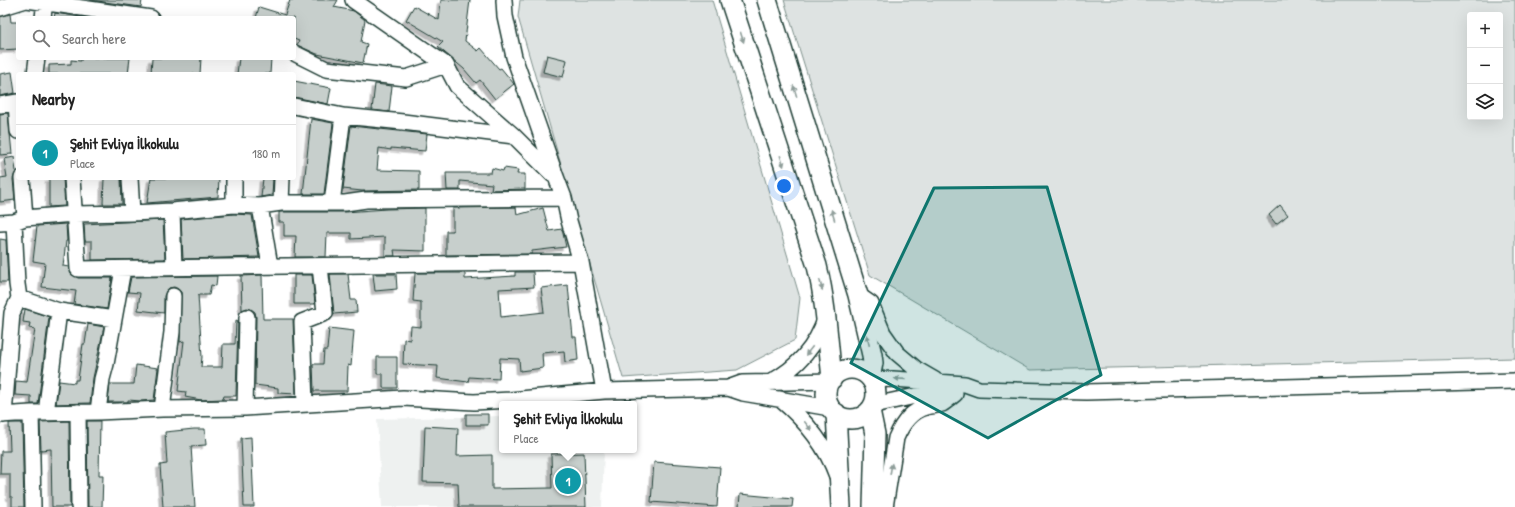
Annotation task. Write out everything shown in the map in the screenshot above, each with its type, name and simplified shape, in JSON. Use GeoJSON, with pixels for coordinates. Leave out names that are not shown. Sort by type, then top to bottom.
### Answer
{"type":"FeatureCollection","features":[{"type":"Feature","properties":{"kind":"main road"},"geometry":{"type":"LineString","coordinates":[[730,0],[823,291],[831,380],[826,395],[833,411],[841,486],[841,507]]}},
{"type":"Feature","properties":{"kind":"main road"},"geometry":{"type":"LineString","coordinates":[[767,0],[858,295],[872,355],[873,363],[871,379],[876,392],[872,408],[875,434],[873,507]]}},
{"type":"Feature","properties":{"kind":"main road"},"geometry":{"type":"LineString","coordinates":[[831,380],[844,370],[851,369],[858,370],[871,379]]}},
{"type":"Feature","properties":{"kind":"main road"},"geometry":{"type":"LineString","coordinates":[[833,411],[842,417],[857,418],[872,408]]}},
{"type":"Feature","properties":{"kind":"street"},"geometry":{"type":"LineString","coordinates":[[0,8],[27,0],[45,7],[132,16]]}},
{"type":"Feature","properties":{"kind":"street"},"geometry":{"type":"LineString","coordinates":[[353,0],[446,65],[457,86],[514,136],[556,177]]}},
{"type":"Feature","properties":{"kind":"street"},"geometry":{"type":"LineString","coordinates":[[504,0],[505,16],[514,57],[564,198],[581,262],[604,390]]}},
{"type":"Feature","properties":{"kind":"street"},"geometry":{"type":"LineString","coordinates":[[296,54],[326,69],[406,78],[446,65]]}},
{"type":"Feature","properties":{"kind":"street"},"geometry":{"type":"LineString","coordinates":[[35,72],[37,60]]}},
{"type":"Feature","properties":{"kind":"street"},"geometry":{"type":"LineString","coordinates":[[0,105],[16,102]]}},
{"type":"Feature","properties":{"kind":"street"},"geometry":{"type":"LineString","coordinates":[[296,106],[343,116],[514,136]]}},
{"type":"Feature","properties":{"kind":"street"},"geometry":{"type":"LineString","coordinates":[[332,203],[343,116]]}},
{"type":"Feature","properties":{"kind":"street"},"geometry":{"type":"LineString","coordinates":[[22,180],[13,221],[19,298],[6,314],[2,415],[31,412],[46,413],[246,408],[403,398],[474,402],[510,400],[604,390],[728,388],[742,383],[831,380]]}},
{"type":"Feature","properties":{"kind":"street"},"geometry":{"type":"LineString","coordinates":[[72,180],[78,269],[581,262]]}},
{"type":"Feature","properties":{"kind":"street"},"geometry":{"type":"LineString","coordinates":[[130,180],[132,213]]}},
{"type":"Feature","properties":{"kind":"street"},"geometry":{"type":"LineString","coordinates":[[234,180],[234,204]]}},
{"type":"Feature","properties":{"kind":"street"},"geometry":{"type":"LineString","coordinates":[[281,203],[282,180]]}},
{"type":"Feature","properties":{"kind":"street"},"geometry":{"type":"LineString","coordinates":[[13,221],[74,214],[172,211],[234,204],[260,206],[281,203],[345,204],[366,200],[564,198]]}},
{"type":"Feature","properties":{"kind":"street"},"geometry":{"type":"LineString","coordinates":[[260,206],[270,266]]}},
{"type":"Feature","properties":{"kind":"street"},"geometry":{"type":"LineString","coordinates":[[172,211],[174,268]]}},
{"type":"Feature","properties":{"kind":"street"},"geometry":{"type":"LineString","coordinates":[[305,404],[302,322],[325,313],[320,266]]}},
{"type":"Feature","properties":{"kind":"street"},"geometry":{"type":"LineString","coordinates":[[98,412],[102,379],[123,269]]}},
{"type":"Feature","properties":{"kind":"street"},"geometry":{"type":"LineString","coordinates":[[858,295],[871,304],[883,333],[897,354],[916,369],[940,382]]}},
{"type":"Feature","properties":{"kind":"street"},"geometry":{"type":"LineString","coordinates":[[162,409],[172,332],[173,296]]}},
{"type":"Feature","properties":{"kind":"street"},"geometry":{"type":"LineString","coordinates":[[19,298],[58,311],[114,319]]}},
{"type":"Feature","properties":{"kind":"street"},"geometry":{"type":"LineString","coordinates":[[46,413],[58,311]]}},
{"type":"Feature","properties":{"kind":"street"},"geometry":{"type":"LineString","coordinates":[[770,382],[793,368],[802,359],[818,338],[826,316]]}},
{"type":"Feature","properties":{"kind":"street"},"geometry":{"type":"LineString","coordinates":[[246,408],[247,317]]}},
{"type":"Feature","properties":{"kind":"street"},"geometry":{"type":"LineString","coordinates":[[871,379],[965,384],[979,389],[1086,392],[1515,381]]}},
{"type":"Feature","properties":{"kind":"street"},"geometry":{"type":"LineString","coordinates":[[728,388],[743,393],[780,399],[833,411]]}},
{"type":"Feature","properties":{"kind":"street"},"geometry":{"type":"LineString","coordinates":[[872,408],[925,394],[966,394],[979,389]]}},
{"type":"Feature","properties":{"kind":"street"},"geometry":{"type":"LineString","coordinates":[[885,507],[896,438],[899,430],[914,413],[927,406],[942,404],[955,394]]}},
{"type":"Feature","properties":{"kind":"street"},"geometry":{"type":"LineString","coordinates":[[780,399],[805,422],[816,436],[834,468],[841,486]]}},
{"type":"Feature","properties":{"kind":"street"},"geometry":{"type":"LineString","coordinates":[[31,412],[33,507]]}},
{"type":"Feature","properties":{"kind":"street"},"geometry":{"type":"LineString","coordinates":[[78,412],[79,507]]}},
{"type":"Feature","properties":{"kind":"highlighted area"},"geometry":{"type":"Polygon","coordinates":[[[1047,187],[1101,375],[988,438],[851,363],[934,188],[1047,187]]]}},
{"type":"Feature","properties":{"kind":"shaded area"},"geometry":{"type":"Polygon","coordinates":[[[520,0],[712,0],[800,298],[795,340],[737,370],[623,378],[518,17],[520,0]]]}},
{"type":"Feature","properties":{"kind":"shaded area"},"geometry":{"type":"Polygon","coordinates":[[[784,0],[1515,0],[1515,358],[1030,370],[870,275],[784,0]]]}},
{"type":"Feature","properties":{"kind":"shaded area"},"geometry":{"type":"Polygon","coordinates":[[[499,416],[499,453],[604,453],[602,507],[382,507],[377,419],[499,416]]]}},
{"type":"Feature","properties":{"kind":"building"},"geometry":{"type":"Polygon","coordinates":[[[90,0],[142,0],[141,7],[90,0]]]}},
{"type":"Feature","properties":{"kind":"building"},"geometry":{"type":"Polygon","coordinates":[[[290,0],[338,0],[334,7],[354,11],[365,20],[361,42],[367,44],[363,63],[317,54],[297,45],[299,41],[296,40],[296,16],[257,16],[259,7],[285,15],[290,0]]]}},
{"type":"Feature","properties":{"kind":"building"},"geometry":{"type":"Polygon","coordinates":[[[441,0],[470,0],[465,41],[478,51],[481,48],[499,69],[501,68],[514,84],[495,99],[480,80],[476,83],[464,69],[438,47],[443,42],[406,20],[414,6],[439,20],[441,0]]]}},
{"type":"Feature","properties":{"kind":"building"},"geometry":{"type":"Polygon","coordinates":[[[55,13],[75,16],[54,16],[55,13]]]}},
{"type":"Feature","properties":{"kind":"building"},"geometry":{"type":"Polygon","coordinates":[[[10,14],[11,22],[16,22],[16,49],[0,50],[0,17],[10,14]]]}},
{"type":"Feature","properties":{"kind":"building"},"geometry":{"type":"Polygon","coordinates":[[[547,55],[567,60],[563,77],[543,72],[547,55]]]}},
{"type":"Feature","properties":{"kind":"building"},"geometry":{"type":"Polygon","coordinates":[[[71,60],[130,60],[128,72],[49,72],[49,65],[71,64],[71,60]]]}},
{"type":"Feature","properties":{"kind":"building"},"geometry":{"type":"Polygon","coordinates":[[[152,60],[201,60],[200,72],[151,72],[152,60]]]}},
{"type":"Feature","properties":{"kind":"building"},"geometry":{"type":"Polygon","coordinates":[[[239,60],[271,60],[270,72],[237,72],[239,60]]]}},
{"type":"Feature","properties":{"kind":"building"},"geometry":{"type":"Polygon","coordinates":[[[12,72],[15,93],[0,96],[0,74],[12,72]]]}},
{"type":"Feature","properties":{"kind":"building"},"geometry":{"type":"Polygon","coordinates":[[[296,81],[331,88],[328,104],[296,97],[296,81]]]}},
{"type":"Feature","properties":{"kind":"building"},"geometry":{"type":"Polygon","coordinates":[[[375,84],[392,86],[389,112],[372,110],[375,84]]]}},
{"type":"Feature","properties":{"kind":"building"},"geometry":{"type":"Polygon","coordinates":[[[8,113],[12,154],[0,155],[0,114],[8,113]]]}},
{"type":"Feature","properties":{"kind":"building"},"geometry":{"type":"Polygon","coordinates":[[[311,119],[333,123],[324,194],[303,194],[311,119]]]}},
{"type":"Feature","properties":{"kind":"building"},"geometry":{"type":"Polygon","coordinates":[[[351,126],[427,134],[425,151],[391,148],[391,150],[379,148],[377,170],[419,171],[419,190],[362,191],[343,189],[351,126]]]}},
{"type":"Feature","properties":{"kind":"building"},"geometry":{"type":"Polygon","coordinates":[[[14,157],[16,171],[13,179],[15,200],[0,202],[0,178],[7,177],[4,159],[14,157]]]}},
{"type":"Feature","properties":{"kind":"building"},"geometry":{"type":"Polygon","coordinates":[[[492,168],[503,171],[504,168],[518,170],[517,174],[525,174],[525,189],[491,190],[492,184],[460,181],[460,190],[447,190],[446,173],[491,173],[492,168]]]}},
{"type":"Feature","properties":{"kind":"building"},"geometry":{"type":"Polygon","coordinates":[[[49,180],[63,180],[65,206],[49,207],[49,180]]]}},
{"type":"Feature","properties":{"kind":"building"},"geometry":{"type":"Polygon","coordinates":[[[104,180],[121,180],[122,204],[103,204],[104,180]]]}},
{"type":"Feature","properties":{"kind":"building"},"geometry":{"type":"Polygon","coordinates":[[[151,180],[219,180],[218,197],[147,203],[151,180]]]}},
{"type":"Feature","properties":{"kind":"building"},"geometry":{"type":"Polygon","coordinates":[[[263,180],[273,180],[272,195],[261,197],[263,180]]]}},
{"type":"Feature","properties":{"kind":"building"},"geometry":{"type":"Polygon","coordinates":[[[1280,205],[1288,215],[1276,224],[1269,215],[1280,205]]]}},
{"type":"Feature","properties":{"kind":"building"},"geometry":{"type":"Polygon","coordinates":[[[516,207],[517,215],[543,208],[549,231],[562,229],[566,247],[532,251],[532,254],[446,255],[446,231],[453,231],[453,208],[516,207]]]}},
{"type":"Feature","properties":{"kind":"building"},"geometry":{"type":"Polygon","coordinates":[[[425,208],[425,251],[394,250],[395,256],[385,256],[385,237],[351,239],[351,233],[327,233],[326,257],[295,257],[296,236],[284,236],[284,222],[279,222],[279,212],[345,212],[425,208]]]}},
{"type":"Feature","properties":{"kind":"building"},"geometry":{"type":"Polygon","coordinates":[[[234,214],[252,215],[259,257],[183,259],[181,219],[234,214]]]}},
{"type":"Feature","properties":{"kind":"building"},"geometry":{"type":"Polygon","coordinates":[[[163,220],[165,259],[92,260],[92,241],[85,241],[84,224],[163,220]]]}},
{"type":"Feature","properties":{"kind":"building"},"geometry":{"type":"Polygon","coordinates":[[[66,224],[67,241],[63,266],[69,267],[71,274],[78,278],[112,278],[107,309],[74,304],[76,291],[42,287],[45,263],[33,261],[37,226],[66,224]]]}},
{"type":"Feature","properties":{"kind":"building"},"geometry":{"type":"Polygon","coordinates":[[[0,239],[6,240],[8,282],[0,282],[0,239]]]}},
{"type":"Feature","properties":{"kind":"building"},"geometry":{"type":"Polygon","coordinates":[[[515,272],[533,272],[534,287],[499,289],[501,317],[544,312],[541,288],[568,285],[573,337],[576,337],[578,360],[565,362],[564,351],[542,353],[543,368],[520,371],[519,359],[500,358],[499,379],[469,377],[468,382],[437,378],[438,366],[403,364],[404,339],[410,340],[411,326],[421,327],[421,302],[413,301],[415,273],[465,273],[465,279],[515,276],[515,272]]]}},
{"type":"Feature","properties":{"kind":"building"},"geometry":{"type":"Polygon","coordinates":[[[330,274],[348,274],[351,300],[356,300],[357,312],[334,314],[330,274]]]}},
{"type":"Feature","properties":{"kind":"building"},"geometry":{"type":"Polygon","coordinates":[[[373,274],[396,274],[397,289],[375,291],[373,274]]]}},
{"type":"Feature","properties":{"kind":"building"},"geometry":{"type":"Polygon","coordinates":[[[262,275],[263,319],[293,319],[296,394],[278,393],[278,388],[255,385],[256,317],[255,312],[251,309],[247,308],[242,310],[241,276],[262,275]]]}},
{"type":"Feature","properties":{"kind":"building"},"geometry":{"type":"Polygon","coordinates":[[[294,275],[312,275],[315,304],[294,304],[294,275]]]}},
{"type":"Feature","properties":{"kind":"building"},"geometry":{"type":"Polygon","coordinates":[[[217,276],[216,286],[211,285],[209,295],[198,295],[202,357],[201,367],[222,367],[223,344],[235,344],[236,320],[238,321],[236,396],[224,396],[223,399],[201,400],[185,397],[186,392],[178,391],[184,341],[180,342],[181,292],[174,287],[169,288],[166,291],[164,296],[164,313],[138,310],[140,293],[128,292],[131,277],[217,276]]]}},
{"type":"Feature","properties":{"kind":"building"},"geometry":{"type":"Polygon","coordinates":[[[25,309],[49,317],[38,404],[31,404],[31,396],[15,395],[16,381],[27,382],[35,329],[29,328],[30,323],[23,322],[25,309]]]}},
{"type":"Feature","properties":{"kind":"building"},"geometry":{"type":"Polygon","coordinates":[[[88,324],[104,327],[93,378],[90,403],[56,404],[59,381],[75,383],[75,380],[78,380],[83,344],[85,344],[88,324]]]}},
{"type":"Feature","properties":{"kind":"building"},"geometry":{"type":"Polygon","coordinates":[[[329,328],[354,331],[351,366],[348,365],[347,391],[314,391],[313,364],[323,364],[324,350],[327,350],[329,328]]]}},
{"type":"Feature","properties":{"kind":"building"},"geometry":{"type":"Polygon","coordinates":[[[377,357],[397,357],[397,388],[383,388],[383,374],[377,374],[377,357]]]}},
{"type":"Feature","properties":{"kind":"building"},"geometry":{"type":"Polygon","coordinates":[[[136,365],[158,368],[154,400],[108,402],[110,384],[134,384],[136,365]]]}},
{"type":"Feature","properties":{"kind":"building"},"geometry":{"type":"Polygon","coordinates":[[[466,414],[488,414],[488,425],[466,425],[466,414]]]}},
{"type":"Feature","properties":{"kind":"building"},"geometry":{"type":"Polygon","coordinates":[[[69,421],[70,507],[52,507],[51,449],[41,450],[40,422],[69,421]]]}},
{"type":"Feature","properties":{"kind":"building"},"geometry":{"type":"Polygon","coordinates":[[[87,421],[100,421],[99,475],[103,475],[102,507],[88,507],[87,421]]]}},
{"type":"Feature","properties":{"kind":"building"},"geometry":{"type":"Polygon","coordinates":[[[9,423],[22,423],[24,507],[12,507],[12,497],[10,497],[10,474],[0,474],[1,451],[10,451],[9,423]]]}},
{"type":"Feature","properties":{"kind":"building"},"geometry":{"type":"Polygon","coordinates":[[[425,426],[458,428],[457,456],[492,455],[492,489],[552,488],[551,454],[584,453],[586,507],[459,507],[458,483],[423,482],[425,426]]]}},
{"type":"Feature","properties":{"kind":"building"},"geometry":{"type":"Polygon","coordinates":[[[205,429],[206,445],[191,446],[195,507],[163,507],[160,465],[167,464],[165,432],[205,429]]]}},
{"type":"Feature","properties":{"kind":"building"},"geometry":{"type":"Polygon","coordinates":[[[251,437],[254,507],[244,507],[241,438],[251,437]]]}},
{"type":"Feature","properties":{"kind":"building"},"geometry":{"type":"Polygon","coordinates":[[[654,462],[720,467],[717,507],[651,502],[654,462]]]}},
{"type":"Feature","properties":{"kind":"building"},"geometry":{"type":"Polygon","coordinates":[[[740,494],[793,499],[792,507],[739,507],[740,494]]]}},
{"type":"Feature","properties":{"kind":"place","name":"Şehit Evliya İlkokulu"},"geometry":{"type":"Point","coordinates":[568,481]}}]}
